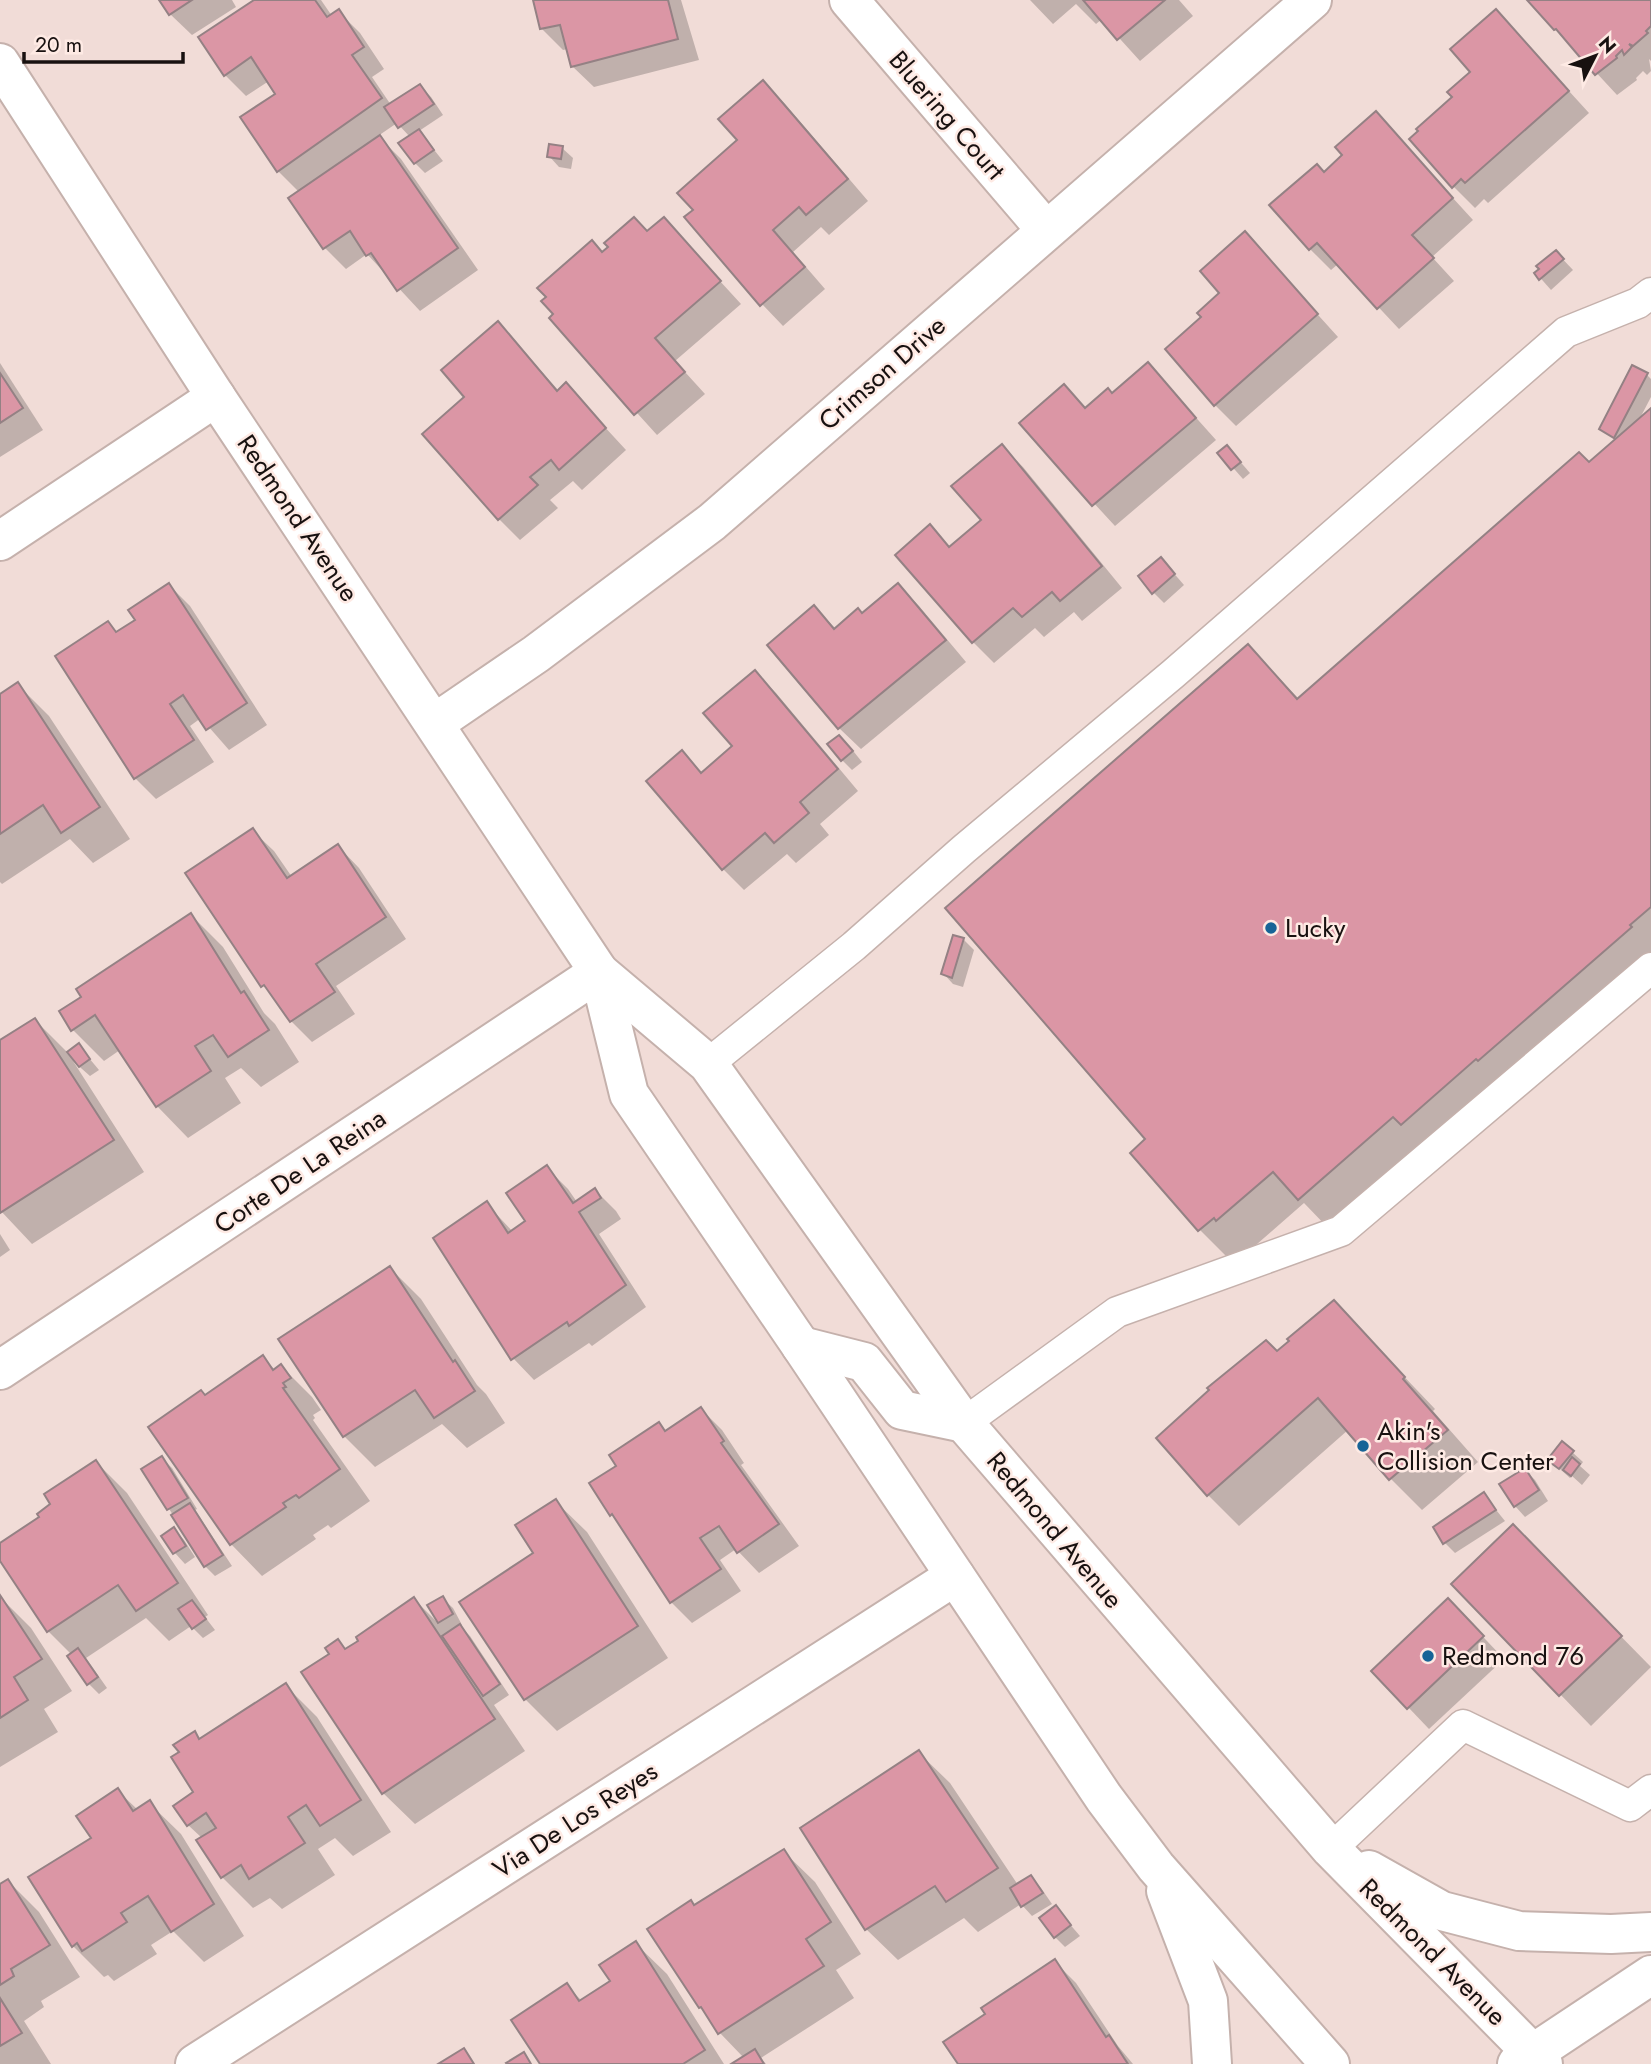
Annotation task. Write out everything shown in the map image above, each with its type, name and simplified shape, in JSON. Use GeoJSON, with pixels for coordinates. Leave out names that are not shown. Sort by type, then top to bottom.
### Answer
{"type":"FeatureCollection","features":[{"type":"Feature","properties":{"kind":"street","name":"Bluering Court"},"geometry":{"type":"LineString","coordinates":[[849,0],[1046,230]]}},
{"type":"Feature","properties":{"kind":"street","name":"Crimson Drive"},"geometry":{"type":"LineString","coordinates":[[435,723],[536,654],[712,522],[1311,0]]}},
{"type":"Feature","properties":{"kind":"street","name":"Redmond Avenue"},"geometry":{"type":"LineString","coordinates":[[0,63],[216,397],[599,972],[708,1064],[964,1423],[1331,1849],[1531,2061]]}},
{"type":"Feature","properties":{"kind":"street"},"geometry":{"type":"LineString","coordinates":[[0,541],[216,397]]}},
{"type":"Feature","properties":{"kind":"street","name":"Redmond Avenue"},"geometry":{"type":"LineString","coordinates":[[599,972],[629,1094],[802,1346],[1104,1798],[1156,1867],[1330,2064]]}},
{"type":"Feature","properties":{"kind":"street","name":"Corte De La Reina"},"geometry":{"type":"LineString","coordinates":[[0,1370],[599,972]]}},
{"type":"Feature","properties":{"kind":"street"},"geometry":{"type":"LineString","coordinates":[[802,1346],[864,1362],[902,1410],[964,1423]]}},
{"type":"Feature","properties":{"kind":"street","name":"Via De Los Reyes"},"geometry":{"type":"LineString","coordinates":[[195,2064],[955,1576]]}},
{"type":"Feature","properties":{"kind":"street"},"geometry":{"type":"LineString","coordinates":[[1331,1849],[1442,1911],[1519,1931],[1611,1934],[1651,1932]]}},
{"type":"Feature","properties":{"kind":"street"},"geometry":{"type":"LineString","coordinates":[[1156,1867],[1208,2001],[1212,2064]]}},
{"type":"Feature","properties":{"kind":"street"},"geometry":{"type":"LineString","coordinates":[[1531,2061],[1651,1975]]}},
{"type":"Feature","properties":{"kind":"lane"},"geometry":{"type":"LineString","coordinates":[[708,1064],[855,946],[964,849],[1173,674],[1566,332],[1638,303],[1651,293]]}},
{"type":"Feature","properties":{"kind":"lane"},"geometry":{"type":"LineString","coordinates":[[964,1423],[1117,1312],[1341,1231],[1651,968]]}},
{"type":"Feature","properties":{"kind":"lane"},"geometry":{"type":"LineString","coordinates":[[1331,1849],[1463,1725],[1630,1806],[1651,1790]]}},
{"type":"Feature","properties":{"kind":"building"},"geometry":{"type":"Polygon","coordinates":[[[159,0],[192,0],[169,15],[159,0]]]}},
{"type":"Feature","properties":{"kind":"building"},"geometry":{"type":"Polygon","coordinates":[[[254,0],[315,0],[327,17],[339,9],[364,47],[352,55],[382,98],[277,172],[240,117],[275,94],[251,57],[224,76],[198,37],[254,0]]]}},
{"type":"Feature","properties":{"kind":"building"},"geometry":{"type":"Polygon","coordinates":[[[533,0],[668,0],[678,39],[571,67],[560,25],[540,29],[533,0]]]}},
{"type":"Feature","properties":{"kind":"building"},"geometry":{"type":"Polygon","coordinates":[[[1083,0],[1165,0],[1117,40],[1083,0]]]}},
{"type":"Feature","properties":{"kind":"building"},"geometry":{"type":"Polygon","coordinates":[[[1527,0],[1651,0],[1651,26],[1646,31],[1648,33],[1633,46],[1629,44],[1632,47],[1624,55],[1622,50],[1617,58],[1595,75],[1527,0]]]}},
{"type":"Feature","properties":{"kind":"building"},"geometry":{"type":"Polygon","coordinates":[[[1496,9],[1569,91],[1465,183],[1461,179],[1452,188],[1409,139],[1418,131],[1416,129],[1452,97],[1447,92],[1470,72],[1450,49],[1496,9]]]}},
{"type":"Feature","properties":{"kind":"building"},"geometry":{"type":"Polygon","coordinates":[[[763,80],[848,179],[806,215],[799,207],[773,230],[805,267],[760,306],[684,217],[693,210],[677,193],[737,140],[718,119],[763,80]]]}},
{"type":"Feature","properties":{"kind":"building"},"geometry":{"type":"Polygon","coordinates":[[[420,84],[434,104],[398,128],[384,107],[420,84]]]}},
{"type":"Feature","properties":{"kind":"building"},"geometry":{"type":"Polygon","coordinates":[[[1376,111],[1453,198],[1412,235],[1434,258],[1377,309],[1317,243],[1309,250],[1269,205],[1317,164],[1324,172],[1342,155],[1335,147],[1376,111]]]}},
{"type":"Feature","properties":{"kind":"building"},"geometry":{"type":"Polygon","coordinates":[[[419,129],[434,150],[414,164],[398,143],[419,129]]]}},
{"type":"Feature","properties":{"kind":"building"},"geometry":{"type":"Polygon","coordinates":[[[380,135],[458,248],[397,291],[371,253],[366,256],[350,231],[323,249],[288,198],[380,135]]]}},
{"type":"Feature","properties":{"kind":"building"},"geometry":{"type":"Polygon","coordinates":[[[549,144],[563,146],[561,159],[547,157],[549,144]]]}},
{"type":"Feature","properties":{"kind":"building"},"geometry":{"type":"Polygon","coordinates":[[[634,217],[647,231],[664,217],[721,281],[655,338],[685,372],[634,415],[549,318],[553,314],[541,301],[546,297],[537,288],[592,240],[602,252],[608,247],[604,243],[634,217]]]}},
{"type":"Feature","properties":{"kind":"building"},"geometry":{"type":"Polygon","coordinates":[[[1245,231],[1318,314],[1214,406],[1165,349],[1201,317],[1197,313],[1219,293],[1200,271],[1245,231]]]}},
{"type":"Feature","properties":{"kind":"building"},"geometry":{"type":"Polygon","coordinates":[[[1556,250],[1564,259],[1539,280],[1534,273],[1539,269],[1536,266],[1556,250]]]}},
{"type":"Feature","properties":{"kind":"building"},"geometry":{"type":"Polygon","coordinates":[[[498,321],[557,391],[566,382],[606,428],[559,470],[551,460],[530,477],[538,485],[498,520],[422,434],[464,397],[441,370],[498,321]]]}},
{"type":"Feature","properties":{"kind":"building"},"geometry":{"type":"Polygon","coordinates":[[[1148,362],[1196,418],[1092,506],[1019,423],[1064,384],[1085,408],[1108,388],[1112,393],[1148,362]]]}},
{"type":"Feature","properties":{"kind":"building"},"geometry":{"type":"Polygon","coordinates":[[[1632,365],[1648,373],[1614,438],[1599,429],[1632,365]]]}},
{"type":"Feature","properties":{"kind":"building"},"geometry":{"type":"Polygon","coordinates":[[[0,373],[23,408],[0,423],[0,373]]]}},
{"type":"Feature","properties":{"kind":"building"},"geometry":{"type":"Polygon","coordinates":[[[1651,408],[1651,907],[1630,925],[1632,927],[1401,1125],[1393,1117],[1298,1200],[1273,1172],[1216,1221],[1214,1218],[1198,1231],[1130,1153],[1145,1139],[945,908],[1248,644],[1297,699],[1579,452],[1589,462],[1651,408]]]}},
{"type":"Feature","properties":{"kind":"building"},"geometry":{"type":"Polygon","coordinates":[[[1002,444],[1102,566],[1060,601],[1052,592],[1022,617],[1013,608],[972,643],[895,555],[930,524],[949,547],[981,520],[951,486],[1002,444]]]}},
{"type":"Feature","properties":{"kind":"building"},"geometry":{"type":"Polygon","coordinates":[[[1227,445],[1241,462],[1231,470],[1217,453],[1227,445]]]}},
{"type":"Feature","properties":{"kind":"building"},"geometry":{"type":"Polygon","coordinates":[[[1161,557],[1175,574],[1152,594],[1138,576],[1161,557]]]}},
{"type":"Feature","properties":{"kind":"building"},"geometry":{"type":"Polygon","coordinates":[[[169,583],[247,703],[206,730],[183,695],[170,704],[194,740],[134,779],[55,656],[108,621],[116,632],[135,620],[128,610],[169,583]]]}},
{"type":"Feature","properties":{"kind":"building"},"geometry":{"type":"Polygon","coordinates":[[[898,583],[946,640],[838,729],[767,645],[814,605],[834,629],[858,608],[862,613],[898,583]]]}},
{"type":"Feature","properties":{"kind":"building"},"geometry":{"type":"Polygon","coordinates":[[[755,670],[838,769],[800,802],[809,813],[774,843],[765,833],[722,870],[646,781],[682,750],[701,773],[732,746],[703,713],[755,670]]]}},
{"type":"Feature","properties":{"kind":"building"},"geometry":{"type":"Polygon","coordinates":[[[18,682],[100,807],[61,833],[43,805],[0,834],[0,694],[18,682]]]}},
{"type":"Feature","properties":{"kind":"building"},"geometry":{"type":"Polygon","coordinates":[[[839,735],[853,751],[841,761],[827,744],[839,735]]]}},
{"type":"Feature","properties":{"kind":"building"},"geometry":{"type":"Polygon","coordinates":[[[253,828],[287,878],[338,844],[386,917],[316,964],[335,992],[290,1022],[264,985],[261,987],[185,873],[253,828]]]}},
{"type":"Feature","properties":{"kind":"building"},"geometry":{"type":"Polygon","coordinates":[[[191,913],[241,993],[244,991],[269,1030],[228,1057],[213,1035],[195,1046],[211,1071],[156,1107],[95,1015],[71,1031],[59,1011],[81,997],[76,989],[191,913]]]}},
{"type":"Feature","properties":{"kind":"building"},"geometry":{"type":"Polygon","coordinates":[[[953,935],[964,938],[952,978],[941,974],[953,935]]]}},
{"type":"Feature","properties":{"kind":"building"},"geometry":{"type":"Polygon","coordinates":[[[35,1018],[114,1140],[0,1213],[0,1040],[35,1018]]]}},
{"type":"Feature","properties":{"kind":"building"},"geometry":{"type":"Polygon","coordinates":[[[79,1043],[90,1059],[79,1067],[67,1052],[79,1043]]]}},
{"type":"Feature","properties":{"kind":"building"},"geometry":{"type":"Polygon","coordinates":[[[547,1165],[573,1203],[595,1188],[601,1198],[579,1212],[626,1285],[569,1326],[567,1322],[511,1360],[433,1238],[487,1201],[508,1233],[525,1221],[506,1193],[547,1165]]]}},
{"type":"Feature","properties":{"kind":"building"},"geometry":{"type":"Polygon","coordinates":[[[390,1266],[475,1391],[434,1418],[415,1390],[343,1437],[278,1339],[390,1266]]]}},
{"type":"Feature","properties":{"kind":"building"},"geometry":{"type":"Polygon","coordinates":[[[1334,1300],[1405,1377],[1403,1379],[1448,1430],[1389,1480],[1318,1398],[1207,1496],[1156,1438],[1209,1390],[1207,1388],[1266,1340],[1277,1351],[1289,1341],[1287,1339],[1334,1300]]]}},
{"type":"Feature","properties":{"kind":"building"},"geometry":{"type":"Polygon","coordinates":[[[263,1355],[273,1370],[281,1364],[291,1378],[283,1383],[286,1387],[283,1388],[340,1469],[299,1498],[296,1495],[283,1503],[286,1507],[230,1545],[148,1427],[201,1390],[205,1395],[263,1355]]]}},
{"type":"Feature","properties":{"kind":"building"},"geometry":{"type":"Polygon","coordinates":[[[701,1407],[724,1441],[721,1443],[779,1524],[737,1553],[719,1526],[700,1538],[721,1569],[670,1603],[589,1483],[616,1466],[609,1455],[659,1422],[665,1431],[701,1407]]]}},
{"type":"Feature","properties":{"kind":"building"},"geometry":{"type":"Polygon","coordinates":[[[1562,1441],[1574,1451],[1559,1469],[1547,1460],[1562,1441]]]}},
{"type":"Feature","properties":{"kind":"building"},"geometry":{"type":"Polygon","coordinates":[[[162,1456],[188,1498],[167,1510],[141,1469],[162,1456]]]}},
{"type":"Feature","properties":{"kind":"building"},"geometry":{"type":"Polygon","coordinates":[[[1572,1457],[1580,1464],[1571,1476],[1563,1470],[1572,1457]]]}},
{"type":"Feature","properties":{"kind":"building"},"geometry":{"type":"Polygon","coordinates":[[[96,1460],[178,1583],[136,1611],[118,1585],[47,1632],[0,1561],[0,1543],[39,1517],[37,1514],[50,1504],[44,1494],[96,1460]]]}},
{"type":"Feature","properties":{"kind":"building"},"geometry":{"type":"Polygon","coordinates":[[[1525,1468],[1539,1490],[1514,1507],[1499,1484],[1525,1468]]]}},
{"type":"Feature","properties":{"kind":"building"},"geometry":{"type":"Polygon","coordinates":[[[1484,1492],[1496,1510],[1443,1544],[1433,1527],[1484,1492]]]}},
{"type":"Feature","properties":{"kind":"building"},"geometry":{"type":"Polygon","coordinates":[[[556,1499],[638,1626],[524,1700],[459,1602],[533,1553],[515,1525],[556,1499]]]}},
{"type":"Feature","properties":{"kind":"building"},"geometry":{"type":"Polygon","coordinates":[[[190,1503],[223,1555],[204,1567],[171,1515],[190,1503]]]}},
{"type":"Feature","properties":{"kind":"building"},"geometry":{"type":"Polygon","coordinates":[[[1513,1524],[1622,1636],[1559,1696],[1451,1584],[1513,1524]]]}},
{"type":"Feature","properties":{"kind":"building"},"geometry":{"type":"Polygon","coordinates":[[[174,1527],[186,1546],[173,1554],[161,1536],[174,1527]]]}},
{"type":"Feature","properties":{"kind":"building"},"geometry":{"type":"Polygon","coordinates":[[[0,1595],[42,1659],[14,1677],[28,1700],[0,1718],[0,1595]]]}},
{"type":"Feature","properties":{"kind":"building"},"geometry":{"type":"Polygon","coordinates":[[[443,1596],[453,1614],[438,1623],[427,1605],[443,1596]]]}},
{"type":"Feature","properties":{"kind":"building"},"geometry":{"type":"Polygon","coordinates":[[[414,1597],[495,1719],[382,1794],[301,1672],[329,1654],[325,1648],[338,1639],[345,1649],[358,1641],[356,1637],[414,1597]]]}},
{"type":"Feature","properties":{"kind":"building"},"geometry":{"type":"Polygon","coordinates":[[[1448,1598],[1484,1636],[1407,1709],[1371,1671],[1448,1598]]]}},
{"type":"Feature","properties":{"kind":"building"},"geometry":{"type":"Polygon","coordinates":[[[192,1600],[206,1619],[192,1629],[178,1609],[192,1600]]]}},
{"type":"Feature","properties":{"kind":"building"},"geometry":{"type":"Polygon","coordinates":[[[460,1624],[500,1684],[483,1696],[442,1636],[460,1624]]]}},
{"type":"Feature","properties":{"kind":"building"},"geometry":{"type":"Polygon","coordinates":[[[78,1648],[98,1677],[87,1685],[67,1656],[78,1648]]]}},
{"type":"Feature","properties":{"kind":"building"},"geometry":{"type":"Polygon","coordinates":[[[286,1683],[361,1800],[320,1826],[306,1805],[288,1817],[305,1843],[249,1879],[241,1865],[221,1878],[196,1840],[216,1828],[206,1813],[187,1826],[173,1806],[193,1792],[171,1757],[179,1752],[173,1745],[195,1731],[199,1739],[286,1683]]]}},
{"type":"Feature","properties":{"kind":"building"},"geometry":{"type":"Polygon","coordinates":[[[919,1750],[998,1868],[946,1902],[935,1886],[865,1930],[800,1828],[919,1750]]]}},
{"type":"Feature","properties":{"kind":"building"},"geometry":{"type":"Polygon","coordinates":[[[118,1788],[133,1811],[150,1800],[214,1904],[171,1932],[148,1896],[121,1913],[127,1922],[82,1951],[77,1943],[72,1947],[28,1877],[91,1838],[76,1816],[118,1788]]]}},
{"type":"Feature","properties":{"kind":"building"},"geometry":{"type":"Polygon","coordinates":[[[784,1849],[831,1922],[806,1939],[824,1966],[718,2034],[647,1929],[691,1900],[694,1905],[784,1849]]]}},
{"type":"Feature","properties":{"kind":"building"},"geometry":{"type":"Polygon","coordinates":[[[1031,1875],[1043,1893],[1021,1907],[1010,1888],[1031,1875]]]}},
{"type":"Feature","properties":{"kind":"building"},"geometry":{"type":"Polygon","coordinates":[[[8,1879],[50,1945],[11,1969],[14,1976],[0,1985],[0,1884],[8,1879]]]}},
{"type":"Feature","properties":{"kind":"building"},"geometry":{"type":"Polygon","coordinates":[[[1056,1905],[1071,1925],[1054,1938],[1039,1918],[1056,1905]]]}},
{"type":"Feature","properties":{"kind":"building"},"geometry":{"type":"Polygon","coordinates":[[[636,1941],[705,2050],[683,2064],[540,2064],[511,2020],[567,1983],[579,2001],[610,1981],[599,1965],[636,1941]]]}},
{"type":"Feature","properties":{"kind":"building"},"geometry":{"type":"Polygon","coordinates":[[[1055,1959],[1106,2037],[1109,2035],[1128,2064],[958,2064],[943,2042],[985,2014],[981,2008],[1055,1959]]]}},
{"type":"Feature","properties":{"kind":"building"},"geometry":{"type":"Polygon","coordinates":[[[0,1998],[22,2033],[0,2046],[0,1998]]]}},
{"type":"Feature","properties":{"kind":"building"},"geometry":{"type":"Polygon","coordinates":[[[464,2048],[474,2064],[438,2064],[464,2048]]]}},
{"type":"Feature","properties":{"kind":"building"},"geometry":{"type":"Polygon","coordinates":[[[755,2049],[764,2064],[731,2064],[755,2049]]]}},
{"type":"Feature","properties":{"kind":"building"},"geometry":{"type":"Polygon","coordinates":[[[524,2052],[531,2064],[506,2063],[524,2052]]]}},
{"type":"Feature","properties":{"kind":"place","name":"Lucky"},"geometry":{"type":"Point","coordinates":[1271,928]}},
{"type":"Feature","properties":{"kind":"place","name":"Akin's Collision Center"},"geometry":{"type":"Point","coordinates":[1363,1446]}},
{"type":"Feature","properties":{"kind":"place","name":"Redmond 76"},"geometry":{"type":"Point","coordinates":[1428,1656]}}]}
